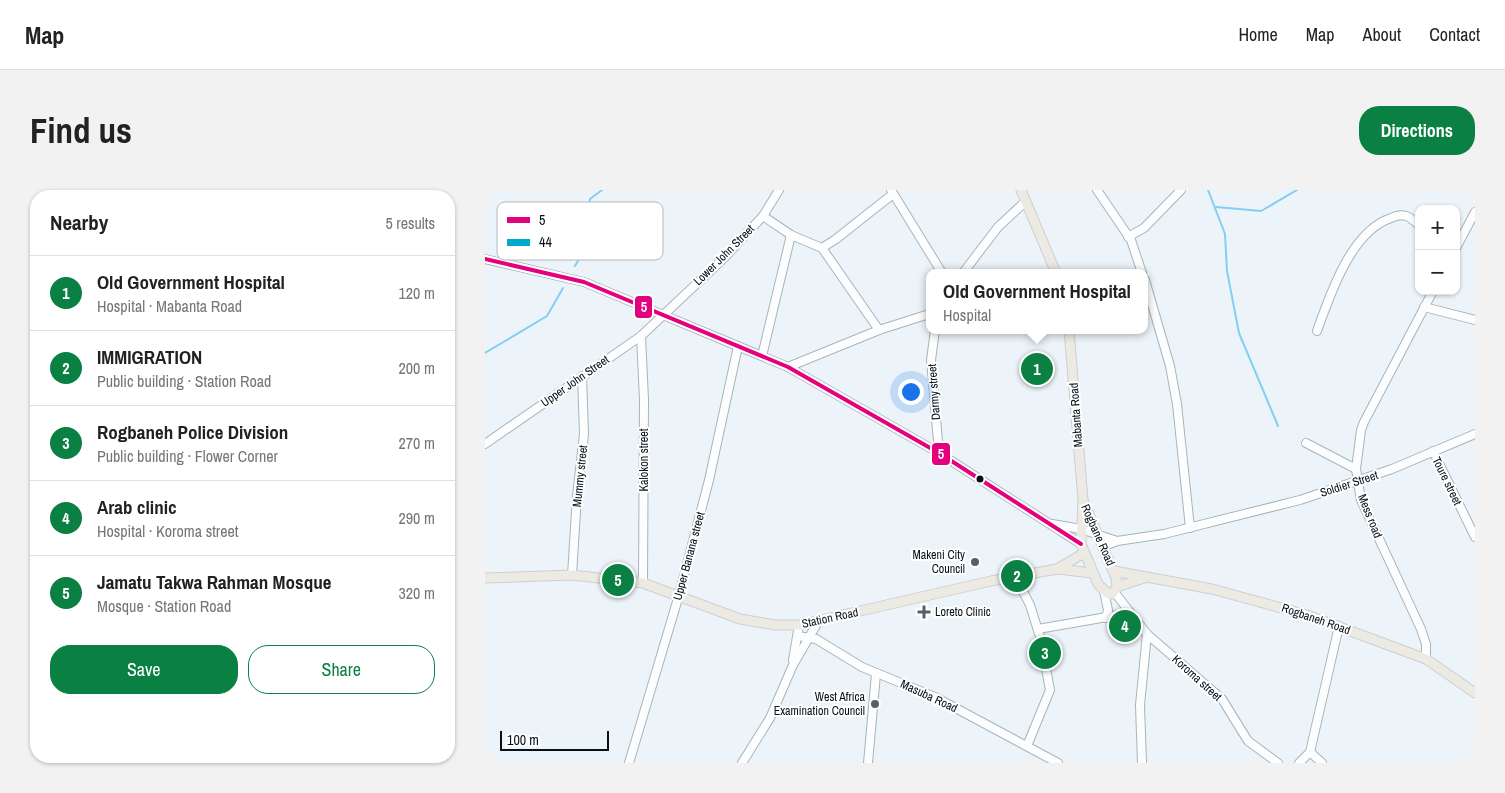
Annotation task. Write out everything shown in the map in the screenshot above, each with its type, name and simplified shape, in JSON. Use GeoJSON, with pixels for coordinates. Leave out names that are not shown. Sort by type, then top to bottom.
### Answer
{"type":"FeatureCollection","features":[{"type":"Feature","properties":{"kind":"main road"},"geometry":{"type":"LineString","coordinates":[[1021,190],[1054,269]]}},
{"type":"Feature","properties":{"kind":"main road","name":"Mabanta Road"},"geometry":{"type":"LineString","coordinates":[[1069,334],[1083,500]]}},
{"type":"Feature","properties":{"kind":"main road"},"geometry":{"type":"LineString","coordinates":[[1083,500],[1081,529],[1083,548],[1092,573],[1104,591],[1109,594],[1144,578]]}},
{"type":"Feature","properties":{"kind":"main road","name":"Rogbane Road"},"geometry":{"type":"LineString","coordinates":[[1083,500],[1095,533],[1114,571],[1144,578]]}},
{"type":"Feature","properties":{"kind":"main road","name":"Station Road"},"geometry":{"type":"LineString","coordinates":[[1057,569],[1083,548]]}},
{"type":"Feature","properties":{"kind":"main road","name":"Station Road"},"geometry":{"type":"LineString","coordinates":[[485,578],[572,576],[643,583],[740,619],[775,625],[799,626],[1015,576],[1057,569],[1092,573]]}},
{"type":"Feature","properties":{"kind":"main road"},"geometry":{"type":"LineString","coordinates":[[1114,571],[1116,590]]}},
{"type":"Feature","properties":{"kind":"main road","name":"Rogbaneh Road"},"geometry":{"type":"LineString","coordinates":[[1144,578],[1213,589],[1274,605],[1339,626],[1426,659],[1475,693]]}},
{"type":"Feature","properties":{"kind":"street","name":"Lower John Street"},"geometry":{"type":"LineString","coordinates":[[662,314],[725,257],[763,216],[779,190]]}},
{"type":"Feature","properties":{"kind":"street"},"geometry":{"type":"LineString","coordinates":[[1097,190],[1128,237],[1135,250],[1141,269]]}},
{"type":"Feature","properties":{"kind":"street"},"geometry":{"type":"LineString","coordinates":[[1128,237],[1144,228],[1181,190]]}},
{"type":"Feature","properties":{"kind":"street"},"geometry":{"type":"LineString","coordinates":[[822,248],[836,239],[892,192],[940,269]]}},
{"type":"Feature","properties":{"kind":"street"},"geometry":{"type":"LineString","coordinates":[[966,269],[997,227],[1026,201]]}},
{"type":"Feature","properties":{"kind":"street"},"geometry":{"type":"LineString","coordinates":[[1460,240],[1475,212]]}},
{"type":"Feature","properties":{"kind":"street"},"geometry":{"type":"LineString","coordinates":[[1317,331],[1340,275],[1363,238],[1384,220],[1401,215],[1407,216],[1415,221]]}},
{"type":"Feature","properties":{"kind":"street"},"geometry":{"type":"LineString","coordinates":[[763,216],[791,235],[822,248],[879,330]]}},
{"type":"Feature","properties":{"kind":"street"},"geometry":{"type":"LineString","coordinates":[[762,356],[791,235]]}},
{"type":"Feature","properties":{"kind":"street"},"geometry":{"type":"LineString","coordinates":[[485,259],[584,282],[788,367],[839,394],[939,454],[1050,523],[1083,548]]}},
{"type":"Feature","properties":{"kind":"street"},"geometry":{"type":"LineString","coordinates":[[1148,290],[1170,366],[1177,404],[1190,528]]}},
{"type":"Feature","properties":{"kind":"street","name":"Mess road"},"geometry":{"type":"LineString","coordinates":[[1426,659],[1421,629],[1372,523],[1357,482],[1355,468],[1364,422],[1431,295]]}},
{"type":"Feature","properties":{"kind":"street"},"geometry":{"type":"LineString","coordinates":[[1424,307],[1475,320]]}},
{"type":"Feature","properties":{"kind":"street","name":"Upper John Street"},"geometry":{"type":"LineString","coordinates":[[485,444],[641,336],[662,314]]}},
{"type":"Feature","properties":{"kind":"street"},"geometry":{"type":"LineString","coordinates":[[788,367],[879,330],[926,315]]}},
{"type":"Feature","properties":{"kind":"street","name":"Darmy street"},"geometry":{"type":"LineString","coordinates":[[934,334],[931,360],[939,454]]}},
{"type":"Feature","properties":{"kind":"street","name":"Kalokon street"},"geometry":{"type":"LineString","coordinates":[[641,336],[644,400],[643,583]]}},
{"type":"Feature","properties":{"kind":"street","name":"Upper Banana street"},"geometry":{"type":"LineString","coordinates":[[629,763],[679,595],[709,480],[739,346]]}},
{"type":"Feature","properties":{"kind":"street","name":"Mummy street"},"geometry":{"type":"LineString","coordinates":[[572,576],[577,496],[584,434],[582,376]]}},
{"type":"Feature","properties":{"kind":"street","name":"Soldier Street"},"geometry":{"type":"LineString","coordinates":[[1102,547],[1117,541],[1164,534],[1300,500],[1357,482],[1475,434]]}},
{"type":"Feature","properties":{"kind":"street"},"geometry":{"type":"LineString","coordinates":[[1307,444],[1355,468]]}},
{"type":"Feature","properties":{"kind":"street","name":"Toure street"},"geometry":{"type":"LineString","coordinates":[[1433,451],[1475,537]]}},
{"type":"Feature","properties":{"kind":"street","name":"Soldier Street"},"geometry":{"type":"LineString","coordinates":[[1050,523],[1081,529],[1117,541]]}},
{"type":"Feature","properties":{"kind":"street"},"geometry":{"type":"LineString","coordinates":[[1015,576],[1030,604],[1038,629],[1045,660],[1049,693],[1027,746]]}},
{"type":"Feature","properties":{"kind":"street","name":"Koroma street"},"geometry":{"type":"LineString","coordinates":[[1116,590],[1147,634],[1222,699],[1244,736],[1278,763]]}},
{"type":"Feature","properties":{"kind":"street"},"geometry":{"type":"LineString","coordinates":[[1104,591],[1108,610],[1106,618]]}},
{"type":"Feature","properties":{"kind":"street"},"geometry":{"type":"LineString","coordinates":[[1038,629],[1106,618],[1130,612]]}},
{"type":"Feature","properties":{"kind":"street"},"geometry":{"type":"LineString","coordinates":[[742,763],[770,718],[793,665],[818,622]]}},
{"type":"Feature","properties":{"kind":"street"},"geometry":{"type":"LineString","coordinates":[[793,665],[799,626]]}},
{"type":"Feature","properties":{"kind":"street"},"geometry":{"type":"LineString","coordinates":[[1299,763],[1310,752],[1339,626]]}},
{"type":"Feature","properties":{"kind":"street"},"geometry":{"type":"LineString","coordinates":[[1142,763],[1141,705],[1147,634]]}},
{"type":"Feature","properties":{"kind":"street","name":"Masuba Road"},"geometry":{"type":"LineString","coordinates":[[798,636],[810,638],[832,648],[876,674],[935,697],[1058,763]]}},
{"type":"Feature","properties":{"kind":"street"},"geometry":{"type":"LineString","coordinates":[[868,763],[876,674]]}},
{"type":"Feature","properties":{"kind":"street"},"geometry":{"type":"LineString","coordinates":[[1310,752],[1322,763]]}},
{"type":"Feature","properties":{"kind":"waterway"},"geometry":{"type":"LineString","coordinates":[[589,202],[590,199],[602,190]]}},
{"type":"Feature","properties":{"kind":"waterway"},"geometry":{"type":"LineString","coordinates":[[1208,190],[1225,234],[1227,271],[1239,333],[1278,426]]}},
{"type":"Feature","properties":{"kind":"waterway"},"geometry":{"type":"LineString","coordinates":[[1216,207],[1261,211],[1297,190]]}},
{"type":"Feature","properties":{"kind":"waterway"},"geometry":{"type":"LineString","coordinates":[[575,266],[578,260]]}},
{"type":"Feature","properties":{"kind":"waterway"},"geometry":{"type":"LineString","coordinates":[[485,353],[547,316],[563,288]]}},
{"type":"Feature","properties":{"kind":"transit line","name":"5"},"geometry":{"type":"LineString","coordinates":[[485,259],[584,282],[788,367],[939,453],[1081,544]]}},
{"type":"Feature","properties":{"kind":"place","name":"Old Government Hospital"},"geometry":{"type":"Point","coordinates":[1037,369]}},
{"type":"Feature","properties":{"kind":"place","name":"Makeni City Council"},"geometry":{"type":"Point","coordinates":[975,562]}},
{"type":"Feature","properties":{"kind":"place","name":"IMMIGRATION"},"geometry":{"type":"Point","coordinates":[1017,576]}},
{"type":"Feature","properties":{"kind":"place","name":"Jamatu Takwa Rahman Mosque"},"geometry":{"type":"Point","coordinates":[618,580]}},
{"type":"Feature","properties":{"kind":"place","name":"Loreto Clinic"},"geometry":{"type":"Point","coordinates":[924,612]}},
{"type":"Feature","properties":{"kind":"place","name":"Arab clinic"},"geometry":{"type":"Point","coordinates":[1125,626]}},
{"type":"Feature","properties":{"kind":"place","name":"Rogbaneh Police Division"},"geometry":{"type":"Point","coordinates":[1045,653]}},
{"type":"Feature","properties":{"kind":"place","name":"West Africa Examination Council"},"geometry":{"type":"Point","coordinates":[875,704]}}]}
